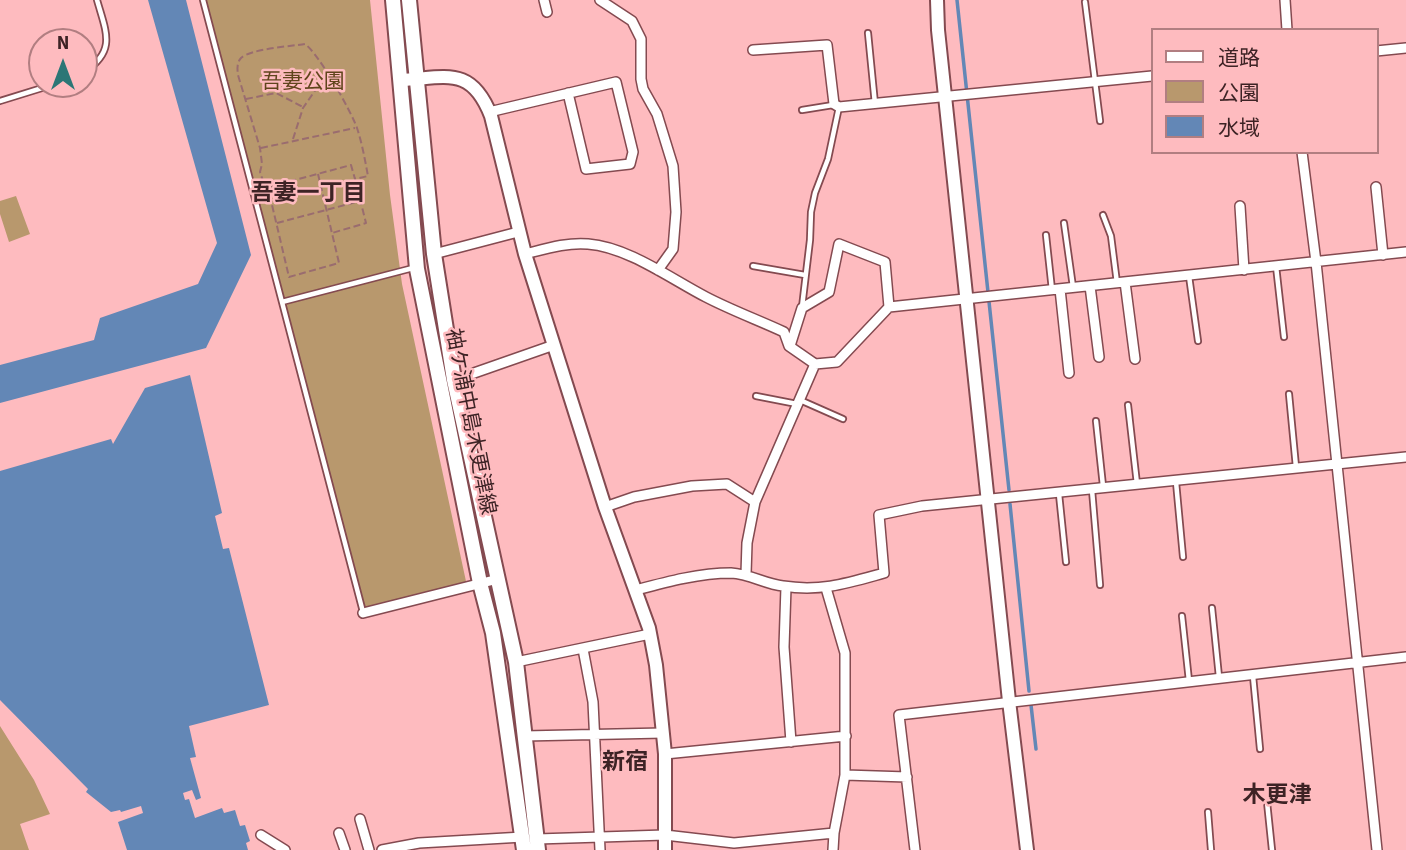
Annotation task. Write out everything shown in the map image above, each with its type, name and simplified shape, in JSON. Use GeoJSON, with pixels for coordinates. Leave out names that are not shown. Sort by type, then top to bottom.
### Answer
{"type":"FeatureCollection","features":[{"type":"Feature","properties":{"kind":"main road","name":"袖ケ浦中島木更津線"},"geometry":{"type":"LineString","coordinates":[[393,0],[417,267],[480,583],[493,633],[531,844]]}},
{"type":"Feature","properties":{"kind":"main road","name":"袖ケ浦中島木更津線"},"geometry":{"type":"LineString","coordinates":[[409,0],[434,254],[454,380],[516,662],[531,844]]}},
{"type":"Feature","properties":{"kind":"street"},"geometry":{"type":"LineString","coordinates":[[544,0],[547,12]]}},
{"type":"Feature","properties":{"kind":"street"},"geometry":{"type":"LineString","coordinates":[[600,0],[632,21],[641,39],[643,89],[657,114],[673,166],[676,212],[673,249],[658,270]]}},
{"type":"Feature","properties":{"kind":"street"},"geometry":{"type":"LineString","coordinates":[[937,0],[1009,701],[1027,850]]}},
{"type":"Feature","properties":{"kind":"street"},"geometry":{"type":"LineString","coordinates":[[1284,0],[1287,28]]}},
{"type":"Feature","properties":{"kind":"street"},"geometry":{"type":"LineString","coordinates":[[752,50],[827,45],[837,106],[1150,76]]}},
{"type":"Feature","properties":{"kind":"street"},"geometry":{"type":"LineString","coordinates":[[1378,51],[1406,48]]}},
{"type":"Feature","properties":{"kind":"street"},"geometry":{"type":"LineString","coordinates":[[400,80],[453,76],[465,81],[484,100],[489,112],[518,232],[605,507],[650,634],[656,665],[665,754],[665,850]]}},
{"type":"Feature","properties":{"kind":"street"},"geometry":{"type":"LineString","coordinates":[[489,112],[568,93],[617,82],[633,152],[630,164],[586,169],[568,93]]}},
{"type":"Feature","properties":{"kind":"street"},"geometry":{"type":"LineString","coordinates":[[1302,154],[1316,262],[1377,850]]}},
{"type":"Feature","properties":{"kind":"street"},"geometry":{"type":"LineString","coordinates":[[1376,187],[1383,255]]}},
{"type":"Feature","properties":{"kind":"street"},"geometry":{"type":"LineString","coordinates":[[1240,206],[1244,270]]}},
{"type":"Feature","properties":{"kind":"street"},"geometry":{"type":"LineString","coordinates":[[434,254],[518,232]]}},
{"type":"Feature","properties":{"kind":"street"},"geometry":{"type":"LineString","coordinates":[[525,254],[588,244],[613,250],[658,270],[708,298],[785,332],[789,346],[814,364],[836,362],[889,307],[1406,253]]}},
{"type":"Feature","properties":{"kind":"street"},"geometry":{"type":"LineString","coordinates":[[789,346],[802,308],[830,292],[839,244],[885,262],[889,307]]}},
{"type":"Feature","properties":{"kind":"street"},"geometry":{"type":"LineString","coordinates":[[1121,283],[1135,359]]}},
{"type":"Feature","properties":{"kind":"street"},"geometry":{"type":"LineString","coordinates":[[1090,286],[1099,357]]}},
{"type":"Feature","properties":{"kind":"street"},"geometry":{"type":"LineString","coordinates":[[1056,289],[1069,373]]}},
{"type":"Feature","properties":{"kind":"street"},"geometry":{"type":"LineString","coordinates":[[454,380],[554,345]]}},
{"type":"Feature","properties":{"kind":"street"},"geometry":{"type":"LineString","coordinates":[[746,574],[747,543],[755,502],[814,364]]}},
{"type":"Feature","properties":{"kind":"street"},"geometry":{"type":"LineString","coordinates":[[636,590],[713,574],[746,574],[786,587],[826,589],[884,573],[879,515],[922,506],[1406,457]]}},
{"type":"Feature","properties":{"kind":"street"},"geometry":{"type":"LineString","coordinates":[[605,507],[634,497],[692,485],[727,484],[755,502]]}},
{"type":"Feature","properties":{"kind":"street"},"geometry":{"type":"LineString","coordinates":[[363,613],[498,579]]}},
{"type":"Feature","properties":{"kind":"street"},"geometry":{"type":"LineString","coordinates":[[786,587],[784,647],[792,742]]}},
{"type":"Feature","properties":{"kind":"street"},"geometry":{"type":"LineString","coordinates":[[826,589],[845,653],[845,775],[833,850]]}},
{"type":"Feature","properties":{"kind":"street"},"geometry":{"type":"LineString","coordinates":[[516,662],[650,634]]}},
{"type":"Feature","properties":{"kind":"street"},"geometry":{"type":"LineString","coordinates":[[583,649],[593,702],[600,850]]}},
{"type":"Feature","properties":{"kind":"street"},"geometry":{"type":"LineString","coordinates":[[915,850],[900,715],[1406,657]]}},
{"type":"Feature","properties":{"kind":"street"},"geometry":{"type":"LineString","coordinates":[[524,736],[663,733]]}},
{"type":"Feature","properties":{"kind":"street"},"geometry":{"type":"LineString","coordinates":[[665,754],[846,736]]}},
{"type":"Feature","properties":{"kind":"street"},"geometry":{"type":"LineString","coordinates":[[845,775],[907,778]]}},
{"type":"Feature","properties":{"kind":"street"},"geometry":{"type":"LineString","coordinates":[[360,819],[369,850]]}},
{"type":"Feature","properties":{"kind":"street"},"geometry":{"type":"LineString","coordinates":[[340,833],[345,850]]}},
{"type":"Feature","properties":{"kind":"street"},"geometry":{"type":"LineString","coordinates":[[382,850],[531,844],[599,836],[665,835],[734,843],[834,833]]}},
{"type":"Feature","properties":{"kind":"street"},"geometry":{"type":"LineString","coordinates":[[261,835],[285,850]]}},
{"type":"Feature","properties":{"kind":"lane"},"geometry":{"type":"LineString","coordinates":[[97,0],[106,32],[106,46],[98,62]]}},
{"type":"Feature","properties":{"kind":"lane"},"geometry":{"type":"LineString","coordinates":[[203,0],[363,613]]}},
{"type":"Feature","properties":{"kind":"lane"},"geometry":{"type":"LineString","coordinates":[[1085,2],[1100,121]]}},
{"type":"Feature","properties":{"kind":"lane"},"geometry":{"type":"LineString","coordinates":[[867,33],[875,104]]}},
{"type":"Feature","properties":{"kind":"lane"},"geometry":{"type":"LineString","coordinates":[[0,101],[28,92]]}},
{"type":"Feature","properties":{"kind":"lane"},"geometry":{"type":"LineString","coordinates":[[802,110],[837,106],[828,159],[811,212],[802,308]]}},
{"type":"Feature","properties":{"kind":"lane"},"geometry":{"type":"LineString","coordinates":[[1104,215],[1121,283]]}},
{"type":"Feature","properties":{"kind":"lane"},"geometry":{"type":"LineString","coordinates":[[1064,222],[1073,288]]}},
{"type":"Feature","properties":{"kind":"lane"},"geometry":{"type":"LineString","coordinates":[[1046,235],[1056,289]]}},
{"type":"Feature","properties":{"kind":"lane"},"geometry":{"type":"LineString","coordinates":[[753,266],[805,275]]}},
{"type":"Feature","properties":{"kind":"lane"},"geometry":{"type":"LineString","coordinates":[[1276,266],[1284,337]]}},
{"type":"Feature","properties":{"kind":"lane"},"geometry":{"type":"LineString","coordinates":[[282,302],[417,267]]}},
{"type":"Feature","properties":{"kind":"lane"},"geometry":{"type":"LineString","coordinates":[[1189,275],[1198,341]]}},
{"type":"Feature","properties":{"kind":"lane"},"geometry":{"type":"LineString","coordinates":[[1289,394],[1296,468]]}},
{"type":"Feature","properties":{"kind":"lane"},"geometry":{"type":"LineString","coordinates":[[756,396],[799,402],[843,419]]}},
{"type":"Feature","properties":{"kind":"lane"},"geometry":{"type":"LineString","coordinates":[[1128,405],[1137,485]]}},
{"type":"Feature","properties":{"kind":"lane"},"geometry":{"type":"LineString","coordinates":[[1096,421],[1104,489]]}},
{"type":"Feature","properties":{"kind":"lane"},"geometry":{"type":"LineString","coordinates":[[1175,481],[1183,556]]}},
{"type":"Feature","properties":{"kind":"lane"},"geometry":{"type":"LineString","coordinates":[[1092,490],[1100,585]]}},
{"type":"Feature","properties":{"kind":"lane"},"geometry":{"type":"LineString","coordinates":[[1059,493],[1066,562]]}},
{"type":"Feature","properties":{"kind":"lane"},"geometry":{"type":"LineString","coordinates":[[1212,608],[1219,678]]}},
{"type":"Feature","properties":{"kind":"lane"},"geometry":{"type":"LineString","coordinates":[[1182,616],[1189,682]]}},
{"type":"Feature","properties":{"kind":"lane"},"geometry":{"type":"LineString","coordinates":[[1252,675],[1260,749]]}},
{"type":"Feature","properties":{"kind":"lane"},"geometry":{"type":"LineString","coordinates":[[1268,802],[1272,850]]}},
{"type":"Feature","properties":{"kind":"lane"},"geometry":{"type":"LineString","coordinates":[[1208,812],[1211,850]]}},
{"type":"Feature","properties":{"kind":"path"},"geometry":{"type":"LineString","coordinates":[[318,174],[340,263],[289,277],[268,188],[260,172],[260,148],[237,67],[241,58],[249,53],[305,44],[311,48],[357,127],[368,176],[355,179]]}},
{"type":"Feature","properties":{"kind":"path"},"geometry":{"type":"LineString","coordinates":[[293,140],[303,108],[327,73]]}},
{"type":"Feature","properties":{"kind":"path"},"geometry":{"type":"LineString","coordinates":[[245,100],[276,93],[303,108]]}},
{"type":"Feature","properties":{"kind":"path"},"geometry":{"type":"LineString","coordinates":[[260,148],[357,127]]}},
{"type":"Feature","properties":{"kind":"path"},"geometry":{"type":"LineString","coordinates":[[268,188],[351,165],[366,223],[332,233]]}},
{"type":"Feature","properties":{"kind":"path"},"geometry":{"type":"LineString","coordinates":[[276,224],[361,201]]}},
{"type":"Feature","properties":{"kind":"green space","name":"吾妻公園"},"geometry":{"type":"Polygon","coordinates":[[[203,0],[370,0],[402,284],[467,586],[363,613],[203,0]]]}},
{"type":"Feature","properties":{"kind":"green space"},"geometry":{"type":"Polygon","coordinates":[[[16,196],[30,234],[9,242],[0,214],[0,201],[16,196]]]}},
{"type":"Feature","properties":{"kind":"green space"},"geometry":{"type":"Polygon","coordinates":[[[0,726],[34,780],[50,814],[20,824],[29,850],[0,850],[0,726]]]}},
{"type":"Feature","properties":{"kind":"water"},"geometry":{"type":"Polygon","coordinates":[[[148,0],[186,0],[251,255],[206,348],[0,403],[0,365],[94,340],[100,318],[198,284],[217,243],[148,0]]]}},
{"type":"Feature","properties":{"kind":"water"},"geometry":{"type":"Polygon","coordinates":[[[190,375],[222,513],[215,516],[223,549],[229,548],[269,705],[189,726],[196,757],[190,758],[201,798],[196,800],[192,790],[183,793],[185,800],[189,799],[195,818],[222,808],[224,813],[235,810],[240,826],[245,825],[250,841],[246,843],[248,850],[127,850],[118,822],[143,813],[141,806],[111,812],[86,792],[88,789],[0,700],[0,471],[111,439],[113,444],[145,388],[190,375]]]}},
{"type":"Feature","properties":{"kind":"waterway"},"geometry":{"type":"LineString","coordinates":[[957,0],[1009,490]]}},
{"type":"Feature","properties":{"kind":"waterway"},"geometry":{"type":"LineString","coordinates":[[1010,504],[1029,691]]}},
{"type":"Feature","properties":{"kind":"waterway"},"geometry":{"type":"LineString","coordinates":[[1031,705],[1036,749]]}},
{"type":"Feature","properties":{"kind":"district","name":"吾妻一丁目"},"geometry":{"type":"Point","coordinates":[308,195]}},
{"type":"Feature","properties":{"kind":"district","name":"新宿"},"geometry":{"type":"Point","coordinates":[625,764]}},
{"type":"Feature","properties":{"kind":"district","name":"木更津"},"geometry":{"type":"Point","coordinates":[1277,797]}}]}
